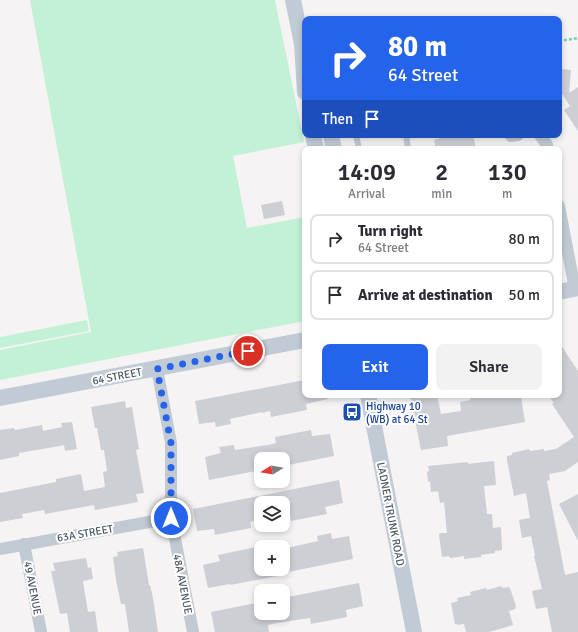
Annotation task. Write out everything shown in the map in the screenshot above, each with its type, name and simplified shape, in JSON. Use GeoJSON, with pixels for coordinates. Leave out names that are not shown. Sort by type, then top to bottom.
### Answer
{"type":"FeatureCollection","features":[{"type":"Feature","properties":{"kind":"main road"},"geometry":{"type":"LineString","coordinates":[[293,0],[302,42]]}},
{"type":"Feature","properties":{"kind":"main road"},"geometry":{"type":"LineString","coordinates":[[562,291],[576,288]]}},
{"type":"Feature","properties":{"kind":"main road","name":"64 STREET"},"geometry":{"type":"LineString","coordinates":[[0,398],[302,341]]}},
{"type":"Feature","properties":{"kind":"main road","name":"LADNER TRUNK ROAD"},"geometry":{"type":"LineString","coordinates":[[369,398],[414,632]]}},
{"type":"Feature","properties":{"kind":"street"},"geometry":{"type":"LineString","coordinates":[[562,220],[576,288]]}},
{"type":"Feature","properties":{"kind":"street","name":"48A AVENUE"},"geometry":{"type":"LineString","coordinates":[[157,369],[171,443],[171,518],[193,632]]}},
{"type":"Feature","properties":{"kind":"street","name":"63A STREET"},"geometry":{"type":"LineString","coordinates":[[0,549],[171,518]]}},
{"type":"Feature","properties":{"kind":"street","name":"49 AVENUE"},"geometry":{"type":"LineString","coordinates":[[24,544],[40,632]]}},
{"type":"Feature","properties":{"kind":"path"},"geometry":{"type":"LineString","coordinates":[[562,41],[578,38]]}},
{"type":"Feature","properties":{"kind":"path"},"geometry":{"type":"LineString","coordinates":[[346,413],[352,412]]}},
{"type":"Feature","properties":{"kind":"green space"},"geometry":{"type":"Polygon","coordinates":[[[30,0],[275,0],[304,142],[233,156],[247,228],[302,218],[302,322],[0,380],[0,350],[91,332],[30,0]]]}},
{"type":"Feature","properties":{"kind":"green space"},"geometry":{"type":"Polygon","coordinates":[[[87,320],[89,331],[0,348],[0,337],[87,320]]]}},
{"type":"Feature","properties":{"kind":"building"},"geometry":{"type":"Polygon","coordinates":[[[562,69],[571,70],[569,93],[578,87],[578,131],[564,110],[570,106],[562,94],[562,69]]]}},
{"type":"Feature","properties":{"kind":"building"},"geometry":{"type":"Polygon","coordinates":[[[441,138],[474,138],[475,146],[435,146],[434,140],[441,138]]]}},
{"type":"Feature","properties":{"kind":"building"},"geometry":{"type":"Polygon","coordinates":[[[282,201],[285,215],[264,219],[261,205],[282,201]]]}},
{"type":"Feature","properties":{"kind":"building"},"geometry":{"type":"Polygon","coordinates":[[[562,347],[578,371],[578,462],[565,471],[549,474],[550,480],[547,481],[565,575],[578,572],[578,632],[552,632],[547,607],[536,609],[532,591],[542,589],[531,536],[522,538],[519,520],[530,518],[526,493],[514,496],[507,460],[507,456],[512,455],[512,453],[529,449],[530,451],[544,449],[544,451],[556,449],[574,437],[552,404],[554,403],[550,398],[562,398],[562,347]]]}},
{"type":"Feature","properties":{"kind":"building"},"geometry":{"type":"Polygon","coordinates":[[[302,381],[302,398],[328,398],[306,404],[307,410],[271,417],[270,411],[262,412],[230,419],[231,424],[216,427],[215,422],[199,424],[195,401],[302,381]]]}},
{"type":"Feature","properties":{"kind":"building"},"geometry":{"type":"Polygon","coordinates":[[[411,398],[438,398],[441,414],[461,411],[460,402],[470,400],[470,398],[521,398],[525,422],[447,436],[448,446],[421,450],[411,398]]]}},
{"type":"Feature","properties":{"kind":"building"},"geometry":{"type":"Polygon","coordinates":[[[125,401],[126,408],[132,407],[139,449],[136,450],[144,493],[136,494],[138,502],[95,510],[94,505],[45,514],[44,510],[22,514],[23,518],[0,522],[0,493],[56,482],[56,479],[81,474],[84,491],[105,487],[103,472],[107,471],[104,450],[101,450],[91,407],[125,401]]]}},
{"type":"Feature","properties":{"kind":"building"},"geometry":{"type":"Polygon","coordinates":[[[72,422],[77,449],[65,451],[64,445],[19,453],[19,456],[0,460],[0,430],[14,428],[15,430],[42,425],[43,431],[62,427],[61,423],[72,422]]]}},
{"type":"Feature","properties":{"kind":"building"},"geometry":{"type":"Polygon","coordinates":[[[311,430],[312,436],[330,434],[334,456],[290,465],[290,452],[254,452],[254,471],[209,480],[205,457],[221,453],[219,447],[234,445],[235,450],[268,445],[276,443],[275,437],[311,430]]]}},
{"type":"Feature","properties":{"kind":"building"},"geometry":{"type":"Polygon","coordinates":[[[494,461],[496,485],[484,486],[487,514],[492,514],[493,528],[501,528],[502,550],[495,551],[495,553],[481,555],[481,557],[464,559],[464,556],[450,558],[449,556],[442,557],[439,535],[440,533],[447,533],[444,502],[440,503],[438,491],[431,492],[430,481],[428,482],[428,466],[494,461]]]}},
{"type":"Feature","properties":{"kind":"building"},"geometry":{"type":"Polygon","coordinates":[[[339,480],[343,503],[325,507],[327,514],[291,521],[290,496],[258,496],[339,480]]]}},
{"type":"Feature","properties":{"kind":"building"},"geometry":{"type":"Polygon","coordinates":[[[578,494],[578,541],[559,504],[578,494]]]}},
{"type":"Feature","properties":{"kind":"building"},"geometry":{"type":"Polygon","coordinates":[[[254,497],[254,521],[250,522],[251,528],[215,535],[214,529],[197,531],[193,509],[254,497]]]}},
{"type":"Feature","properties":{"kind":"building"},"geometry":{"type":"Polygon","coordinates":[[[331,533],[332,539],[349,536],[353,559],[290,572],[290,547],[318,541],[317,536],[331,533]]]}},
{"type":"Feature","properties":{"kind":"building"},"geometry":{"type":"Polygon","coordinates":[[[254,547],[254,576],[277,576],[208,588],[203,565],[220,561],[218,555],[254,547]]]}},
{"type":"Feature","properties":{"kind":"building"},"geometry":{"type":"Polygon","coordinates":[[[143,548],[158,632],[129,632],[125,604],[121,604],[116,580],[113,557],[118,556],[117,552],[143,548]]]}},
{"type":"Feature","properties":{"kind":"building"},"geometry":{"type":"Polygon","coordinates":[[[86,558],[88,568],[91,567],[93,579],[83,581],[88,612],[95,611],[98,632],[70,632],[67,613],[60,614],[51,571],[55,571],[53,563],[86,558]]]}},
{"type":"Feature","properties":{"kind":"building"},"geometry":{"type":"Polygon","coordinates":[[[359,583],[363,606],[346,610],[347,617],[311,624],[310,618],[268,625],[269,632],[215,632],[211,612],[254,603],[254,620],[290,620],[290,597],[359,583]]]}},
{"type":"Feature","properties":{"kind":"building"},"geometry":{"type":"Polygon","coordinates":[[[501,586],[502,588],[509,587],[516,606],[515,609],[509,611],[513,625],[489,632],[466,632],[464,624],[455,624],[451,603],[458,601],[457,598],[471,595],[470,592],[486,588],[487,590],[501,586]]]}},
{"type":"Feature","properties":{"kind":"place","name":"Highway 10 (WB) at 64 St"},"geometry":{"type":"Point","coordinates":[352,412]}},
{"type":"Feature","properties":{"kind":"route"},"geometry":{"type":"LineString","coordinates":[[171,518],[171,443],[157,369],[248,351]]}}]}
